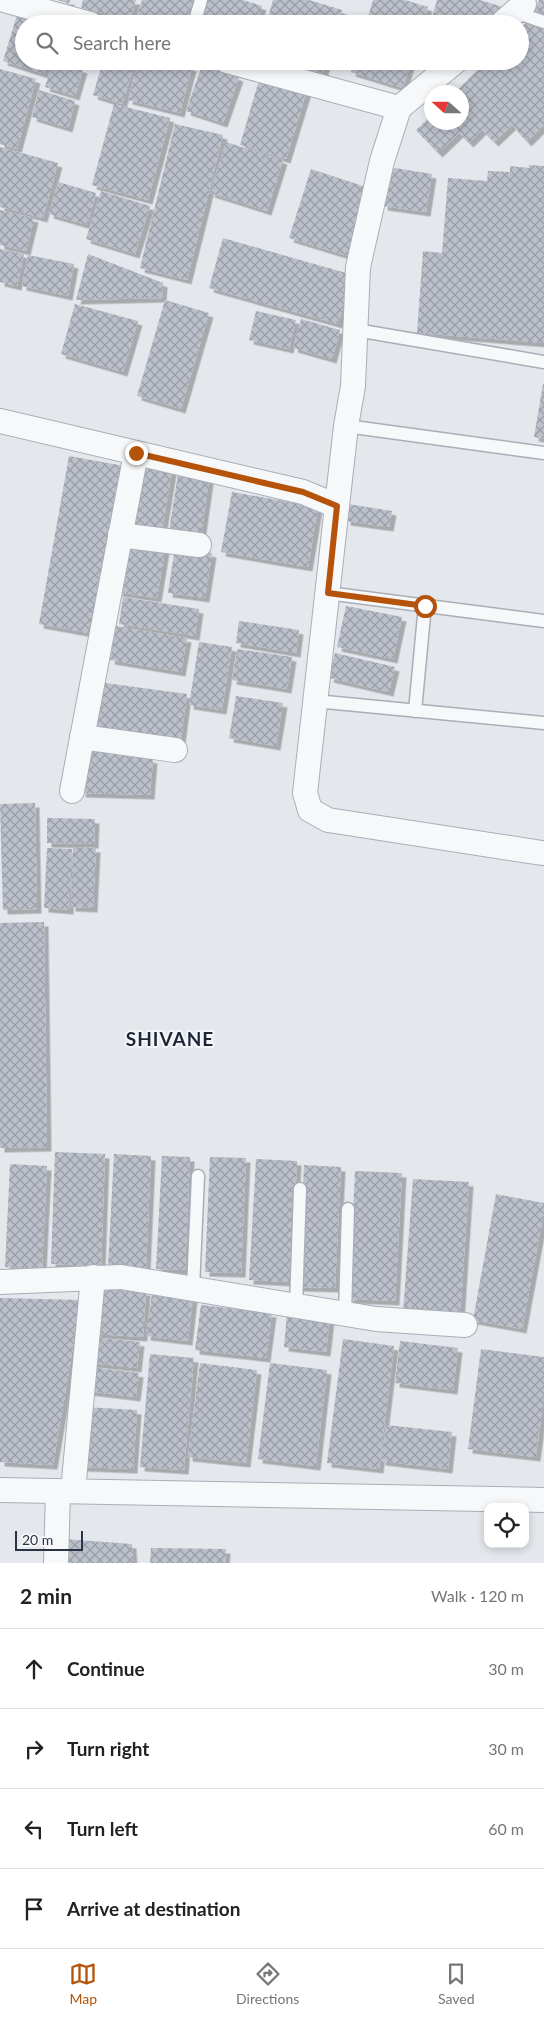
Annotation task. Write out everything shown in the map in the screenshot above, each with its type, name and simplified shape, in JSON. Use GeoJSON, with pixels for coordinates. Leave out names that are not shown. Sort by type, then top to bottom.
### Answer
{"type":"FeatureCollection","features":[{"type":"Feature","properties":{"kind":"street"},"geometry":{"type":"LineString","coordinates":[[0,14],[4,0],[58,15]]}},
{"type":"Feature","properties":{"kind":"street"},"geometry":{"type":"LineString","coordinates":[[260,70],[399,108]]}},
{"type":"Feature","properties":{"kind":"street"},"geometry":{"type":"LineString","coordinates":[[445,70],[399,108],[382,161],[358,267],[354,386],[346,426],[305,793],[310,810],[328,820],[542,853]]}},
{"type":"Feature","properties":{"kind":"street"},"geometry":{"type":"LineString","coordinates":[[0,421],[303,492],[337,506]]}},
{"type":"Feature","properties":{"kind":"street"},"geometry":{"type":"LineString","coordinates":[[72,791],[136,453]]}},
{"type":"Feature","properties":{"kind":"street"},"geometry":{"type":"LineString","coordinates":[[120,535],[199,545]]}},
{"type":"Feature","properties":{"kind":"street"},"geometry":{"type":"LineString","coordinates":[[82,737],[175,750]]}},
{"type":"Feature","properties":{"kind":"street"},"geometry":{"type":"LineString","coordinates":[[56,1563],[93,1277]]}},
{"type":"Feature","properties":{"kind":"street"},"geometry":{"type":"LineString","coordinates":[[0,1282],[121,1277],[376,1319],[465,1325]]}},
{"type":"Feature","properties":{"kind":"street"},"geometry":{"type":"LineString","coordinates":[[0,1490],[544,1500]]}},
{"type":"Feature","properties":{"kind":"lane"},"geometry":{"type":"LineString","coordinates":[[197,15],[201,0]]}},
{"type":"Feature","properties":{"kind":"lane"},"geometry":{"type":"LineString","coordinates":[[529,18],[544,22]]}},
{"type":"Feature","properties":{"kind":"lane"},"geometry":{"type":"LineString","coordinates":[[356,330],[544,362]]}},
{"type":"Feature","properties":{"kind":"lane"},"geometry":{"type":"LineString","coordinates":[[346,426],[544,453]]}},
{"type":"Feature","properties":{"kind":"lane"},"geometry":{"type":"LineString","coordinates":[[328,593],[544,620]]}},
{"type":"Feature","properties":{"kind":"lane"},"geometry":{"type":"LineString","coordinates":[[415,710],[425,606]]}},
{"type":"Feature","properties":{"kind":"lane"},"geometry":{"type":"LineString","coordinates":[[315,701],[544,723]]}},
{"type":"Feature","properties":{"kind":"lane"},"geometry":{"type":"LineString","coordinates":[[193,1289],[198,1176]]}},
{"type":"Feature","properties":{"kind":"lane"},"geometry":{"type":"LineString","coordinates":[[296,1306],[300,1189]]}},
{"type":"Feature","properties":{"kind":"lane"},"geometry":{"type":"LineString","coordinates":[[345,1314],[348,1210]]}},
{"type":"Feature","properties":{"kind":"building"},"geometry":{"type":"Polygon","coordinates":[[[58,0],[70,0],[69,4],[58,0]]]}},
{"type":"Feature","properties":{"kind":"building"},"geometry":{"type":"Polygon","coordinates":[[[83,0],[136,0],[132,15],[107,15],[81,8],[83,0]]]}},
{"type":"Feature","properties":{"kind":"building"},"geometry":{"type":"Polygon","coordinates":[[[142,0],[195,0],[191,15],[138,15],[142,0]]]}},
{"type":"Feature","properties":{"kind":"building"},"geometry":{"type":"Polygon","coordinates":[[[205,0],[243,0],[262,6],[259,15],[201,15],[205,0]]]}},
{"type":"Feature","properties":{"kind":"building"},"geometry":{"type":"Polygon","coordinates":[[[273,0],[309,0],[342,10],[341,15],[269,15],[273,0]]]}},
{"type":"Feature","properties":{"kind":"building"},"geometry":{"type":"Polygon","coordinates":[[[373,0],[405,0],[428,7],[426,15],[369,15],[373,0]]]}},
{"type":"Feature","properties":{"kind":"building"},"geometry":{"type":"Polygon","coordinates":[[[437,0],[480,0],[503,7],[498,15],[433,15],[437,0]]]}},
{"type":"Feature","properties":{"kind":"building"},"geometry":{"type":"Polygon","coordinates":[[[539,0],[544,0],[544,14],[535,11],[539,0]]]}},
{"type":"Feature","properties":{"kind":"building"},"geometry":{"type":"Polygon","coordinates":[[[529,21],[544,27],[544,125],[527,142],[512,125],[494,142],[482,130],[469,143],[459,133],[438,153],[416,130],[424,122],[424,130],[469,130],[469,85],[462,85],[478,70],[529,70],[529,21]]]}},
{"type":"Feature","properties":{"kind":"building"},"geometry":{"type":"Polygon","coordinates":[[[15,22],[15,65],[3,61],[15,22]]]}},
{"type":"Feature","properties":{"kind":"building"},"geometry":{"type":"Polygon","coordinates":[[[0,69],[36,79],[17,149],[0,144],[0,69]]]}},
{"type":"Feature","properties":{"kind":"building"},"geometry":{"type":"Polygon","coordinates":[[[31,70],[45,70],[44,74],[31,70]]]}},
{"type":"Feature","properties":{"kind":"building"},"geometry":{"type":"Polygon","coordinates":[[[50,70],[83,70],[75,96],[45,87],[50,70]]]}},
{"type":"Feature","properties":{"kind":"building"},"geometry":{"type":"Polygon","coordinates":[[[100,70],[133,70],[122,104],[93,95],[100,70]]]}},
{"type":"Feature","properties":{"kind":"building"},"geometry":{"type":"Polygon","coordinates":[[[136,70],[191,70],[180,113],[128,100],[136,70]]]}},
{"type":"Feature","properties":{"kind":"building"},"geometry":{"type":"Polygon","coordinates":[[[200,70],[217,70],[239,77],[223,123],[186,111],[200,70]]]}},
{"type":"Feature","properties":{"kind":"building"},"geometry":{"type":"Polygon","coordinates":[[[300,70],[324,70],[322,77],[300,70]]]}},
{"type":"Feature","properties":{"kind":"building"},"geometry":{"type":"Polygon","coordinates":[[[352,70],[408,70],[403,88],[351,72],[352,70]]]}},
{"type":"Feature","properties":{"kind":"building"},"geometry":{"type":"Polygon","coordinates":[[[261,73],[308,87],[286,159],[240,145],[261,73]]]}},
{"type":"Feature","properties":{"kind":"building"},"geometry":{"type":"Polygon","coordinates":[[[39,90],[75,101],[68,128],[32,117],[39,90]]]}},
{"type":"Feature","properties":{"kind":"building"},"geometry":{"type":"Polygon","coordinates":[[[114,104],[170,118],[148,200],[92,185],[114,104]]]}},
{"type":"Feature","properties":{"kind":"building"},"geometry":{"type":"Polygon","coordinates":[[[175,124],[223,135],[187,280],[140,268],[175,124]]]}},
{"type":"Feature","properties":{"kind":"building"},"geometry":{"type":"Polygon","coordinates":[[[226,142],[283,160],[267,211],[210,193],[226,142]]]}},
{"type":"Feature","properties":{"kind":"building"},"geometry":{"type":"Polygon","coordinates":[[[0,147],[58,163],[43,218],[0,207],[0,147]]]}},
{"type":"Feature","properties":{"kind":"building"},"geometry":{"type":"Polygon","coordinates":[[[529,165],[544,166],[544,343],[417,333],[423,251],[442,253],[448,178],[487,181],[488,171],[510,172],[510,166],[529,168],[529,165]]]}},
{"type":"Feature","properties":{"kind":"building"},"geometry":{"type":"Polygon","coordinates":[[[389,167],[432,174],[426,212],[383,206],[389,167]]]}},
{"type":"Feature","properties":{"kind":"building"},"geometry":{"type":"Polygon","coordinates":[[[311,169],[369,188],[348,256],[289,238],[311,169]]]}},
{"type":"Feature","properties":{"kind":"building"},"geometry":{"type":"Polygon","coordinates":[[[58,182],[96,193],[87,225],[49,214],[58,182]]]}},
{"type":"Feature","properties":{"kind":"building"},"geometry":{"type":"Polygon","coordinates":[[[101,191],[150,206],[135,254],[86,239],[101,191]]]}},
{"type":"Feature","properties":{"kind":"building"},"geometry":{"type":"Polygon","coordinates":[[[0,210],[34,218],[26,251],[0,245],[0,210]]]}},
{"type":"Feature","properties":{"kind":"building"},"geometry":{"type":"Polygon","coordinates":[[[223,238],[353,275],[338,324],[209,288],[223,238]]]}},
{"type":"Feature","properties":{"kind":"building"},"geometry":{"type":"Polygon","coordinates":[[[0,249],[24,254],[17,286],[0,282],[0,249]]]}},
{"type":"Feature","properties":{"kind":"building"},"geometry":{"type":"Polygon","coordinates":[[[88,254],[163,283],[162,298],[76,300],[88,254]]]}},
{"type":"Feature","properties":{"kind":"building"},"geometry":{"type":"Polygon","coordinates":[[[28,255],[74,264],[68,296],[22,286],[28,255]]]}},
{"type":"Feature","properties":{"kind":"building"},"geometry":{"type":"Polygon","coordinates":[[[165,300],[209,313],[181,409],[137,396],[165,300]]]}},
{"type":"Feature","properties":{"kind":"building"},"geometry":{"type":"Polygon","coordinates":[[[75,304],[138,321],[123,372],[61,354],[75,304]]]}},
{"type":"Feature","properties":{"kind":"building"},"geometry":{"type":"Polygon","coordinates":[[[256,311],[296,320],[289,349],[249,340],[256,311]]]}},
{"type":"Feature","properties":{"kind":"building"},"geometry":{"type":"Polygon","coordinates":[[[301,319],[340,330],[332,359],[293,348],[301,319]]]}},
{"type":"Feature","properties":{"kind":"building"},"geometry":{"type":"Polygon","coordinates":[[[544,384],[544,439],[534,437],[544,384]]]}},
{"type":"Feature","properties":{"kind":"building"},"geometry":{"type":"Polygon","coordinates":[[[69,456],[124,466],[94,634],[39,624],[69,456]]]}},
{"type":"Feature","properties":{"kind":"building"},"geometry":{"type":"Polygon","coordinates":[[[137,459],[173,465],[162,531],[126,526],[137,459]]]}},
{"type":"Feature","properties":{"kind":"building"},"geometry":{"type":"Polygon","coordinates":[[[179,468],[210,473],[201,536],[169,531],[179,468]]]}},
{"type":"Feature","properties":{"kind":"building"},"geometry":{"type":"Polygon","coordinates":[[[232,492],[318,507],[308,567],[221,552],[232,492]]]}},
{"type":"Feature","properties":{"kind":"building"},"geometry":{"type":"Polygon","coordinates":[[[348,504],[392,511],[389,527],[346,521],[348,504]]]}},
{"type":"Feature","properties":{"kind":"building"},"geometry":{"type":"Polygon","coordinates":[[[126,543],[165,549],[157,598],[118,592],[126,543]]]}},
{"type":"Feature","properties":{"kind":"building"},"geometry":{"type":"Polygon","coordinates":[[[175,547],[212,553],[205,598],[168,593],[175,547]]]}},
{"type":"Feature","properties":{"kind":"building"},"geometry":{"type":"Polygon","coordinates":[[[123,597],[199,609],[195,636],[119,624],[123,597]]]}},
{"type":"Feature","properties":{"kind":"building"},"geometry":{"type":"Polygon","coordinates":[[[346,606],[402,617],[393,659],[337,647],[346,606]]]}},
{"type":"Feature","properties":{"kind":"building"},"geometry":{"type":"Polygon","coordinates":[[[239,621],[299,630],[296,653],[236,643],[239,621]]]}},
{"type":"Feature","properties":{"kind":"building"},"geometry":{"type":"Polygon","coordinates":[[[116,626],[187,638],[181,672],[110,660],[116,626]]]}},
{"type":"Feature","properties":{"kind":"building"},"geometry":{"type":"Polygon","coordinates":[[[199,642],[232,647],[222,710],[189,705],[199,642]]]}},
{"type":"Feature","properties":{"kind":"building"},"geometry":{"type":"Polygon","coordinates":[[[237,649],[292,657],[287,689],[232,680],[237,649]]]}},
{"type":"Feature","properties":{"kind":"building"},"geometry":{"type":"Polygon","coordinates":[[[335,653],[395,667],[389,692],[329,678],[335,653]]]}},
{"type":"Feature","properties":{"kind":"building"},"geometry":{"type":"Polygon","coordinates":[[[98,682],[187,694],[180,747],[91,736],[98,682]]]}},
{"type":"Feature","properties":{"kind":"building"},"geometry":{"type":"Polygon","coordinates":[[[236,696],[283,703],[276,746],[229,738],[236,696]]]}},
{"type":"Feature","properties":{"kind":"building"},"geometry":{"type":"Polygon","coordinates":[[[87,749],[153,759],[150,795],[81,793],[87,749]]]}},
{"type":"Feature","properties":{"kind":"building"},"geometry":{"type":"Polygon","coordinates":[[[35,803],[37,909],[3,910],[0,804],[35,803]]]}},
{"type":"Feature","properties":{"kind":"building"},"geometry":{"type":"Polygon","coordinates":[[[47,818],[95,819],[94,844],[47,843],[47,818]]]}},
{"type":"Feature","properties":{"kind":"building"},"geometry":{"type":"Polygon","coordinates":[[[73,847],[96,848],[93,908],[71,907],[73,847]]]}},
{"type":"Feature","properties":{"kind":"building"},"geometry":{"type":"Polygon","coordinates":[[[47,848],[72,849],[69,910],[44,908],[47,848]]]}},
{"type":"Feature","properties":{"kind":"building"},"geometry":{"type":"Polygon","coordinates":[[[44,922],[47,1147],[0,1148],[0,923],[44,922]]]}},
{"type":"Feature","properties":{"kind":"building"},"geometry":{"type":"Polygon","coordinates":[[[55,1152],[105,1154],[101,1266],[51,1264],[55,1152]]]}},
{"type":"Feature","properties":{"kind":"building"},"geometry":{"type":"Polygon","coordinates":[[[114,1154],[151,1156],[146,1268],[108,1266],[114,1154]]]}},
{"type":"Feature","properties":{"kind":"building"},"geometry":{"type":"Polygon","coordinates":[[[162,1156],[190,1157],[185,1270],[156,1269],[162,1156]]]}},
{"type":"Feature","properties":{"kind":"building"},"geometry":{"type":"Polygon","coordinates":[[[210,1157],[246,1158],[241,1273],[205,1272],[210,1157]]]}},
{"type":"Feature","properties":{"kind":"building"},"geometry":{"type":"Polygon","coordinates":[[[256,1159],[297,1161],[291,1282],[249,1280],[256,1159]]]}},
{"type":"Feature","properties":{"kind":"building"},"geometry":{"type":"Polygon","coordinates":[[[10,1164],[47,1166],[42,1269],[5,1267],[10,1164]]]}},
{"type":"Feature","properties":{"kind":"building"},"geometry":{"type":"Polygon","coordinates":[[[304,1165],[341,1167],[335,1288],[299,1287],[304,1165]]]}},
{"type":"Feature","properties":{"kind":"building"},"geometry":{"type":"Polygon","coordinates":[[[355,1171],[402,1173],[395,1301],[349,1299],[355,1171]]]}},
{"type":"Feature","properties":{"kind":"building"},"geometry":{"type":"Polygon","coordinates":[[[413,1179],[469,1182],[460,1317],[403,1313],[413,1179]]]}},
{"type":"Feature","properties":{"kind":"building"},"geometry":{"type":"Polygon","coordinates":[[[496,1194],[544,1203],[522,1329],[473,1320],[496,1194]]]}},
{"type":"Feature","properties":{"kind":"building"},"geometry":{"type":"Polygon","coordinates":[[[96,1288],[146,1291],[143,1337],[94,1334],[96,1288]]]}},
{"type":"Feature","properties":{"kind":"building"},"geometry":{"type":"Polygon","coordinates":[[[152,1293],[193,1297],[188,1341],[146,1336],[152,1293]]]}},
{"type":"Feature","properties":{"kind":"building"},"geometry":{"type":"Polygon","coordinates":[[[0,1298],[81,1300],[53,1465],[0,1462],[0,1298]]]}},
{"type":"Feature","properties":{"kind":"building"},"geometry":{"type":"Polygon","coordinates":[[[201,1305],[272,1313],[266,1358],[195,1350],[201,1305]]]}},
{"type":"Feature","properties":{"kind":"building"},"geometry":{"type":"Polygon","coordinates":[[[287,1313],[330,1318],[326,1352],[284,1347],[287,1313]]]}},
{"type":"Feature","properties":{"kind":"building"},"geometry":{"type":"Polygon","coordinates":[[[93,1337],[140,1342],[137,1368],[91,1363],[93,1337]]]}},
{"type":"Feature","properties":{"kind":"building"},"geometry":{"type":"Polygon","coordinates":[[[343,1339],[394,1346],[379,1469],[327,1463],[343,1339]]]}},
{"type":"Feature","properties":{"kind":"building"},"geometry":{"type":"Polygon","coordinates":[[[400,1341],[458,1348],[453,1390],[395,1383],[400,1341]]]}},
{"type":"Feature","properties":{"kind":"building"},"geometry":{"type":"Polygon","coordinates":[[[481,1349],[544,1357],[544,1394],[536,1457],[468,1449],[481,1349]]]}},
{"type":"Feature","properties":{"kind":"building"},"geometry":{"type":"Polygon","coordinates":[[[150,1354],[194,1358],[184,1470],[140,1467],[150,1354]]]}},
{"type":"Feature","properties":{"kind":"building"},"geometry":{"type":"Polygon","coordinates":[[[200,1363],[257,1370],[246,1463],[188,1457],[200,1363]]]}},
{"type":"Feature","properties":{"kind":"building"},"geometry":{"type":"Polygon","coordinates":[[[270,1363],[327,1370],[316,1466],[258,1459],[270,1363]]]}},
{"type":"Feature","properties":{"kind":"building"},"geometry":{"type":"Polygon","coordinates":[[[90,1367],[139,1373],[136,1397],[87,1391],[90,1367]]]}},
{"type":"Feature","properties":{"kind":"building"},"geometry":{"type":"Polygon","coordinates":[[[84,1407],[137,1410],[133,1469],[81,1467],[84,1407]]]}},
{"type":"Feature","properties":{"kind":"building"},"geometry":{"type":"Polygon","coordinates":[[[386,1425],[452,1432],[448,1469],[381,1461],[386,1425]]]}},
{"type":"Feature","properties":{"kind":"building"},"geometry":{"type":"Polygon","coordinates":[[[64,1539],[132,1544],[133,1563],[63,1563],[64,1539]]]}},
{"type":"Feature","properties":{"kind":"building"},"geometry":{"type":"Polygon","coordinates":[[[151,1548],[226,1549],[225,1563],[150,1563],[151,1548]]]}},
{"type":"Feature","properties":{"kind":"district","name":"SHIVANE"},"geometry":{"type":"Point","coordinates":[170,1039]}},
{"type":"Feature","properties":{"kind":"route"},"geometry":{"type":"LineString","coordinates":[[136,453],[303,492],[337,506],[328,593],[425,606]]}}]}
